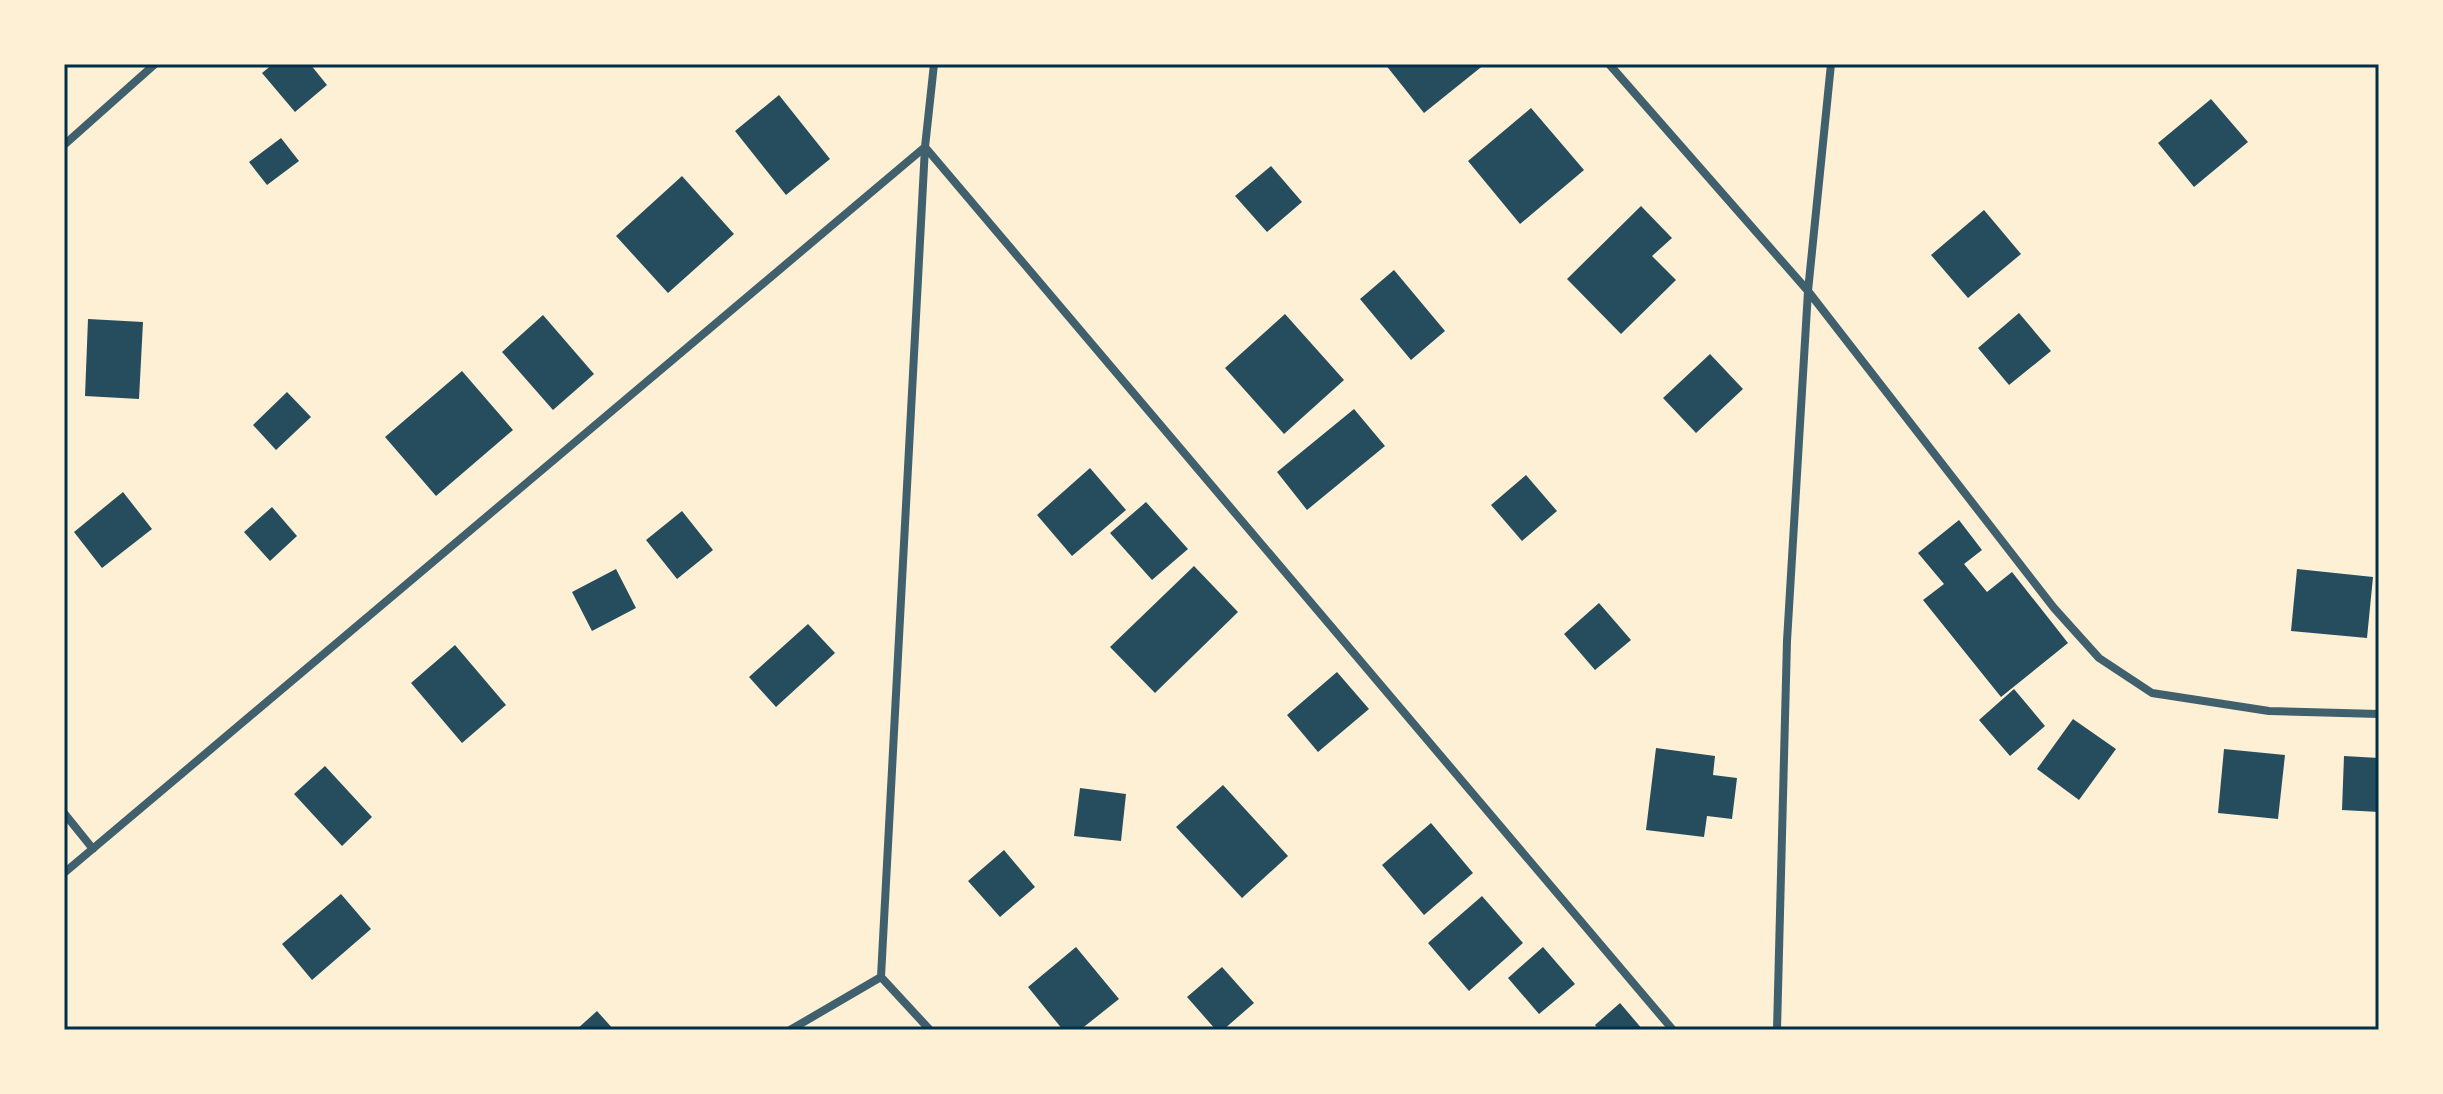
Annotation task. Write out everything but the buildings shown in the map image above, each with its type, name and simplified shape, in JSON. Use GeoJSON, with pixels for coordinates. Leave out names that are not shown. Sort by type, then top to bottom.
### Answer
{"type":"FeatureCollection","features":[{"type":"Feature","properties":{"kind":"street"},"geometry":{"type":"LineString","coordinates":[[64,145],[155,64]]}},
{"type":"Feature","properties":{"kind":"street"},"geometry":{"type":"LineString","coordinates":[[930,1030],[881,977],[925,147],[934,64]]}},
{"type":"Feature","properties":{"kind":"street"},"geometry":{"type":"LineString","coordinates":[[1609,64],[1808,291],[2054,608],[2099,658],[2152,693],[2269,711],[2379,714]]}},
{"type":"Feature","properties":{"kind":"street"},"geometry":{"type":"LineString","coordinates":[[1777,1030],[1787,641],[1808,291],[1831,64]]}},
{"type":"Feature","properties":{"kind":"street"},"geometry":{"type":"LineString","coordinates":[[64,873],[925,147]]}},
{"type":"Feature","properties":{"kind":"street"},"geometry":{"type":"LineString","coordinates":[[925,147],[1673,1030]]}},
{"type":"Feature","properties":{"kind":"street"},"geometry":{"type":"LineString","coordinates":[[64,813],[93,849]]}},
{"type":"Feature","properties":{"kind":"street"},"geometry":{"type":"LineString","coordinates":[[790,1030],[881,977]]}}]}
